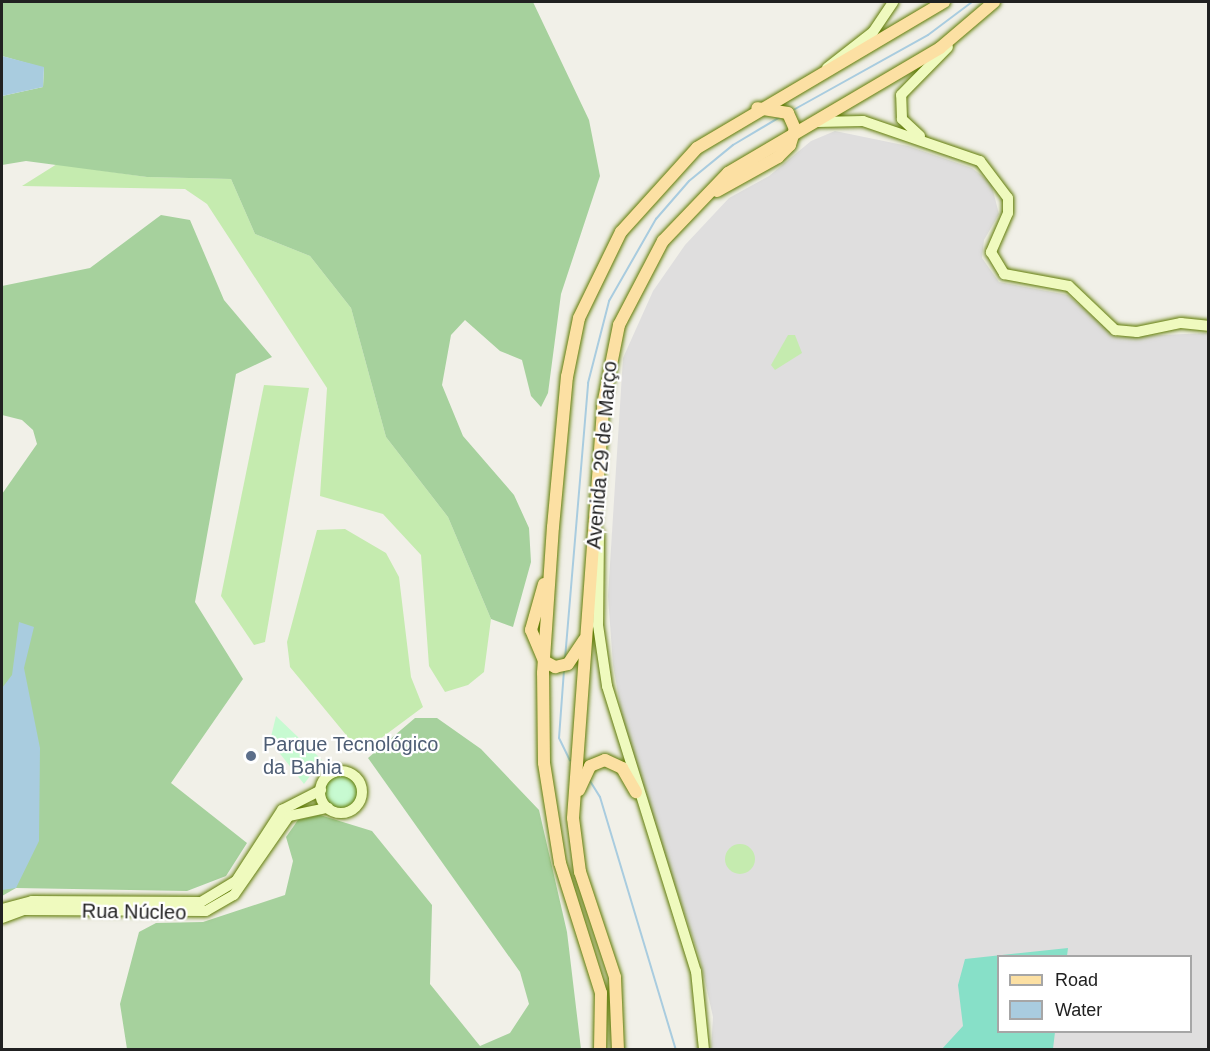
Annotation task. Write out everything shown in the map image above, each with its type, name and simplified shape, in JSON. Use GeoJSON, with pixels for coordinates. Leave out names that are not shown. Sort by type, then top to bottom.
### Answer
{"type":"FeatureCollection","features":[{"type":"Feature","properties":{"kind":"main road"},"geometry":{"type":"LineString","coordinates":[[824,70],[873,32],[893,2]]}},
{"type":"Feature","properties":{"kind":"main road","name":"Avenida 29 de Março"},"geometry":{"type":"LineString","coordinates":[[546,662],[531,630],[553,527],[573,345],[603,265],[663,179],[697,148],[756,108],[944,2]]}},
{"type":"Feature","properties":{"kind":"main road"},"geometry":{"type":"LineString","coordinates":[[994,2],[912,79],[900,102],[910,129],[980,161],[1008,198],[1008,213],[991,252],[997,269],[1069,286],[1115,330],[1137,332],[1181,323],[1209,326]]}},
{"type":"Feature","properties":{"kind":"main road"},"geometry":{"type":"LineString","coordinates":[[800,127],[964,30]]}},
{"type":"Feature","properties":{"kind":"main road"},"geometry":{"type":"LineString","coordinates":[[756,108],[783,110],[800,127]]}},
{"type":"Feature","properties":{"kind":"main road"},"geometry":{"type":"LineString","coordinates":[[800,127],[863,121],[959,152]]}},
{"type":"Feature","properties":{"kind":"main road","name":"Avenida 29 de Março"},"geometry":{"type":"LineString","coordinates":[[618,1050],[615,977],[580,872],[573,818],[606,379],[619,325],[650,261],[689,209],[778,157],[800,127]]}},
{"type":"Feature","properties":{"kind":"main road"},"geometry":{"type":"LineString","coordinates":[[599,480],[601,652],[636,792],[701,990],[704,1050]]}},
{"type":"Feature","properties":{"kind":"main road"},"geometry":{"type":"LineString","coordinates":[[588,630],[577,655],[560,667],[546,662],[550,817],[598,977],[600,1050]]}},
{"type":"Feature","properties":{"kind":"main road"},"geometry":{"type":"LineString","coordinates":[[573,818],[585,772],[598,761],[622,768],[636,792]]}},
{"type":"Feature","properties":{"kind":"main road"},"geometry":{"type":"LineString","coordinates":[[339,771],[351,773],[362,787],[353,810],[328,808],[321,790],[328,776],[339,771]]}},
{"type":"Feature","properties":{"kind":"main road","name":"Rua Núcleo"},"geometry":{"type":"LineString","coordinates":[[2,909],[32,901],[201,902],[236,881],[282,810],[321,790]]}},
{"type":"Feature","properties":{"kind":"main road","name":"Rua Núcleo"},"geometry":{"type":"LineString","coordinates":[[2,918],[24,910],[206,910],[234,895],[289,816],[328,808]]}},
{"type":"Feature","properties":{"kind":"shaded area"},"geometry":{"type":"Polygon","coordinates":[[[835,131],[908,146],[972,168],[991,183],[999,214],[984,240],[982,258],[999,282],[1068,295],[1116,337],[1208,333],[1208,1049],[711,1049],[713,1017],[700,959],[627,744],[613,665],[608,596],[623,358],[653,291],[685,245],[729,198],[769,176],[811,141],[835,131]]]}},
{"type":"Feature","properties":{"kind":"green space"},"geometry":{"type":"Polygon","coordinates":[[[2,2],[533,2],[589,120],[600,176],[561,294],[548,393],[541,407],[531,396],[522,360],[500,351],[465,320],[451,335],[442,385],[463,436],[514,495],[529,528],[531,562],[513,627],[491,619],[448,517],[386,437],[351,308],[310,256],[255,234],[231,179],[147,177],[26,161],[2,165],[2,96],[43,87],[44,68],[2,56],[2,2]]]}},
{"type":"Feature","properties":{"kind":"green space"},"geometry":{"type":"Polygon","coordinates":[[[57,164],[147,177],[231,179],[255,234],[310,256],[351,308],[386,437],[448,517],[491,619],[484,672],[468,685],[445,692],[429,666],[421,555],[383,514],[320,496],[327,388],[207,204],[185,189],[22,186],[57,164]]]}},
{"type":"Feature","properties":{"kind":"green space"},"geometry":{"type":"Polygon","coordinates":[[[161,215],[190,220],[224,300],[272,357],[236,374],[195,602],[243,679],[171,783],[247,843],[226,876],[187,891],[16,888],[2,896],[2,494],[37,444],[33,430],[22,420],[2,415],[2,286],[90,268],[161,215]]]}},
{"type":"Feature","properties":{"kind":"green space"},"geometry":{"type":"Polygon","coordinates":[[[788,335],[795,335],[802,353],[775,370],[771,365],[788,335]]]}},
{"type":"Feature","properties":{"kind":"green space"},"geometry":{"type":"Polygon","coordinates":[[[264,385],[309,388],[265,642],[254,645],[221,596],[264,385]]]}},
{"type":"Feature","properties":{"kind":"green space"},"geometry":{"type":"Polygon","coordinates":[[[345,529],[386,553],[399,577],[411,677],[423,707],[361,753],[290,667],[287,642],[317,530],[345,529]]]}},
{"type":"Feature","properties":{"kind":"green space"},"geometry":{"type":"Polygon","coordinates":[[[276,716],[322,760],[304,784],[270,741],[276,716]]]}},
{"type":"Feature","properties":{"kind":"green space"},"geometry":{"type":"Polygon","coordinates":[[[415,718],[437,718],[481,749],[539,810],[567,932],[581,1049],[127,1049],[120,1004],[139,932],[156,923],[203,922],[285,895],[293,861],[286,837],[298,820],[320,815],[372,831],[432,905],[430,984],[480,1046],[510,1033],[529,1004],[520,972],[368,758],[415,718]]]}},
{"type":"Feature","properties":{"kind":"green space"},"geometry":{"type":"Polygon","coordinates":[[[342,775],[354,780],[359,792],[354,804],[342,809],[330,804],[325,792],[330,780],[342,775]]]}},
{"type":"Feature","properties":{"kind":"green space"},"geometry":{"type":"Polygon","coordinates":[[[740,844],[751,848],[755,859],[751,870],[740,874],[729,870],[725,859],[729,848],[740,844]]]}},
{"type":"Feature","properties":{"kind":"green space"},"geometry":{"type":"Polygon","coordinates":[[[1068,948],[1067,955],[1002,955],[1068,948]]]}},
{"type":"Feature","properties":{"kind":"green space"},"geometry":{"type":"Polygon","coordinates":[[[997,956],[997,1033],[1055,1033],[1053,1049],[941,1050],[963,1026],[958,985],[965,959],[997,956]]]}},
{"type":"Feature","properties":{"kind":"water"},"geometry":{"type":"Polygon","coordinates":[[[2,56],[44,67],[43,87],[2,96],[2,56]]]}},
{"type":"Feature","properties":{"kind":"water"},"geometry":{"type":"Polygon","coordinates":[[[19,622],[34,627],[24,668],[40,748],[39,841],[16,888],[2,890],[2,688],[12,675],[19,622]]]}},
{"type":"Feature","properties":{"kind":"waterway"},"geometry":{"type":"LineString","coordinates":[[795,109],[928,35],[972,2]]}},
{"type":"Feature","properties":{"kind":"waterway"},"geometry":{"type":"LineString","coordinates":[[565,659],[588,383],[609,301],[656,219],[689,181],[733,145],[780,117]]}},
{"type":"Feature","properties":{"kind":"waterway"},"geometry":{"type":"LineString","coordinates":[[564,670],[559,738],[570,761]]}},
{"type":"Feature","properties":{"kind":"waterway"},"geometry":{"type":"LineString","coordinates":[[590,781],[600,797],[676,1050]]}},
{"type":"Feature","properties":{"kind":"place","name":"Parque Tecnológico da Bahia"},"geometry":{"type":"Point","coordinates":[251,756]}}]}
